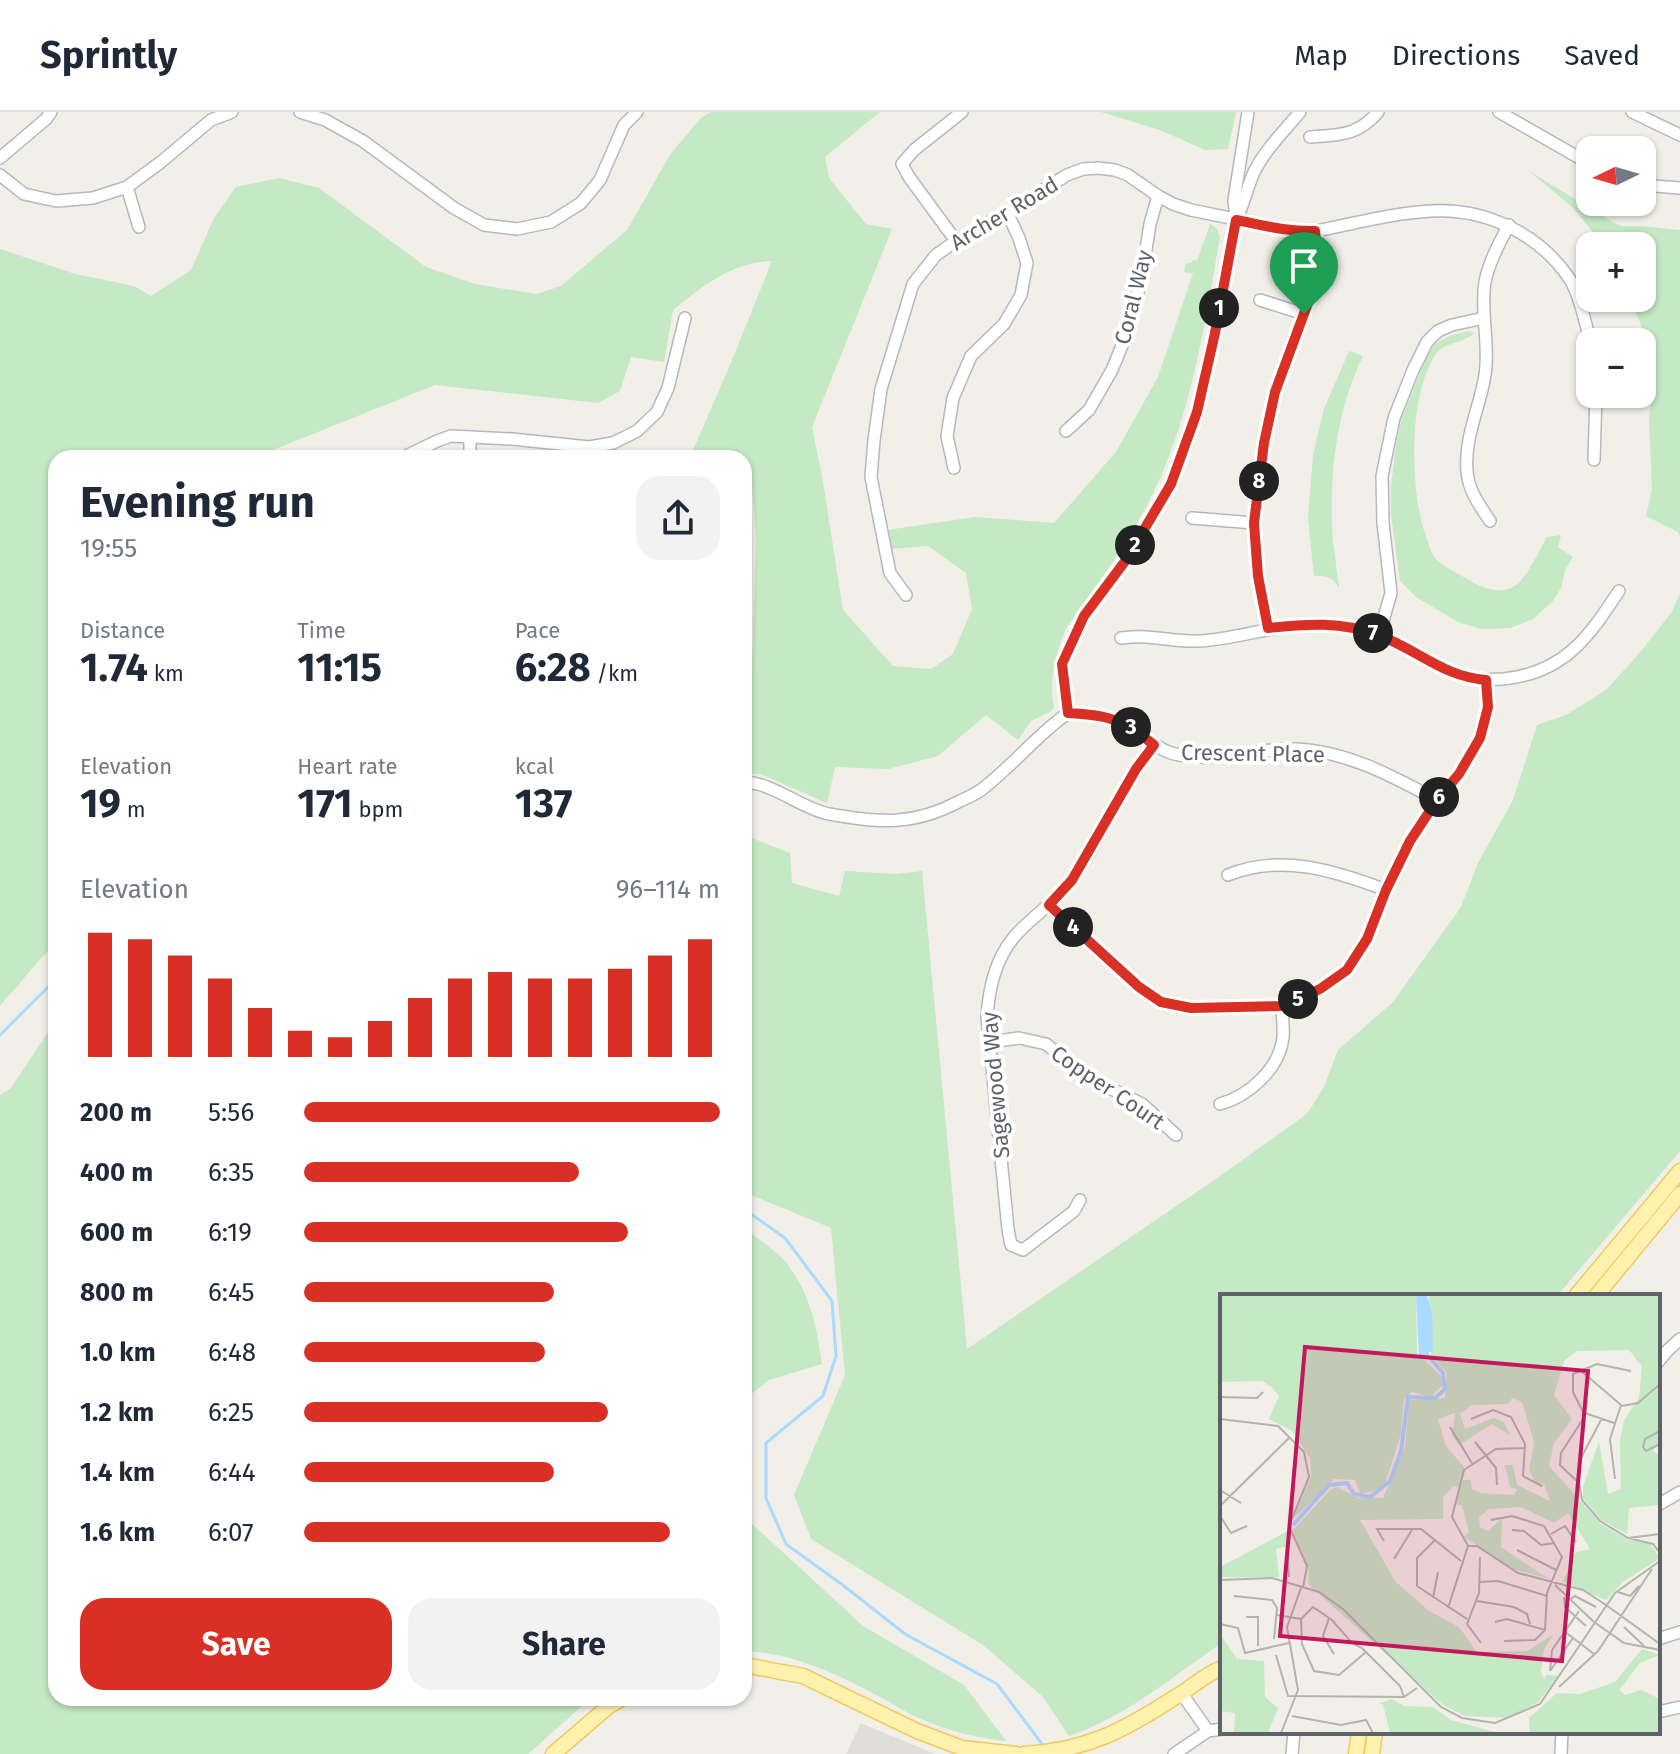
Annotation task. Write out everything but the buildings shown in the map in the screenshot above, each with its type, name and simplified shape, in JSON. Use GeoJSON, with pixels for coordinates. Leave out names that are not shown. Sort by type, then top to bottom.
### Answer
{"type":"FeatureCollection","features":[{"type":"Feature","properties":{"kind":"main road"},"geometry":{"type":"LineString","coordinates":[[1578,1294],[1680,1171]]}},
{"type":"Feature","properties":{"kind":"main road"},"geometry":{"type":"LineString","coordinates":[[1600,1294],[1680,1194]]}},
{"type":"Feature","properties":{"kind":"main road"},"geometry":{"type":"LineString","coordinates":[[1023,1754],[1087,1744],[1123,1730],[1182,1694],[1220,1665]]}},
{"type":"Feature","properties":{"kind":"main road"},"geometry":{"type":"LineString","coordinates":[[752,1666],[803,1676],[917,1731],[962,1748],[1016,1754]]}},
{"type":"Feature","properties":{"kind":"main road"},"geometry":{"type":"LineString","coordinates":[[553,1754],[609,1706]]}},
{"type":"Feature","properties":{"kind":"main road"},"geometry":{"type":"LineString","coordinates":[[1356,1754],[1359,1734]]}},
{"type":"Feature","properties":{"kind":"main road"},"geometry":{"type":"LineString","coordinates":[[1372,1754],[1375,1734]]}},
{"type":"Feature","properties":{"kind":"street"},"geometry":{"type":"LineString","coordinates":[[0,158],[51,112]]}},
{"type":"Feature","properties":{"kind":"street"},"geometry":{"type":"LineString","coordinates":[[0,175],[24,194],[56,201],[93,198],[127,187],[211,120],[232,112]]}},
{"type":"Feature","properties":{"kind":"street"},"geometry":{"type":"LineString","coordinates":[[300,112],[325,120],[363,141],[454,208],[484,225],[517,229],[551,222],[581,203],[600,180],[624,125],[637,112]]}},
{"type":"Feature","properties":{"kind":"street"},"geometry":{"type":"LineString","coordinates":[[956,241],[902,164],[914,150],[962,112]]}},
{"type":"Feature","properties":{"kind":"street"},"geometry":{"type":"LineString","coordinates":[[1236,220],[1234,200],[1248,112]]}},
{"type":"Feature","properties":{"kind":"street"},"geometry":{"type":"LineString","coordinates":[[752,782],[824,813],[865,820],[905,821],[945,809],[984,789],[1068,713],[1062,664],[1084,616],[1126,560],[1171,484],[1197,412],[1236,220],[1254,172],[1300,112]]}},
{"type":"Feature","properties":{"kind":"street"},"geometry":{"type":"LineString","coordinates":[[1310,137],[1349,134],[1371,121],[1378,112]]}},
{"type":"Feature","properties":{"kind":"street"},"geometry":{"type":"LineString","coordinates":[[1632,112],[1680,135]]}},
{"type":"Feature","properties":{"kind":"street"},"geometry":{"type":"LineString","coordinates":[[1505,114],[1576,156]]}},
{"type":"Feature","properties":{"kind":"street","name":"Archer Road"},"geometry":{"type":"LineString","coordinates":[[906,595],[890,573],[871,477],[881,389],[913,284],[936,255],[1067,175],[1083,169],[1115,170],[1173,204],[1299,232],[1433,211],[1466,213],[1509,225],[1543,247],[1571,280],[1586,328]]}},
{"type":"Feature","properties":{"kind":"street"},"geometry":{"type":"LineString","coordinates":[[1656,186],[1680,188]]}},
{"type":"Feature","properties":{"kind":"street"},"geometry":{"type":"LineString","coordinates":[[127,187],[139,227]]}},
{"type":"Feature","properties":{"kind":"street","name":"Coral Way"},"geometry":{"type":"LineString","coordinates":[[1066,431],[1089,410],[1112,370],[1130,326],[1158,196]]}},
{"type":"Feature","properties":{"kind":"street"},"geometry":{"type":"LineString","coordinates":[[954,468],[947,436],[953,398],[971,356],[1004,324],[1021,295],[1027,263],[1007,212]]}},
{"type":"Feature","properties":{"kind":"street"},"geometry":{"type":"LineString","coordinates":[[1490,521],[1472,492],[1466,453],[1485,376],[1485,283],[1495,251],[1509,225]]}},
{"type":"Feature","properties":{"kind":"street"},"geometry":{"type":"LineString","coordinates":[[1268,628],[1258,576],[1254,523],[1264,443],[1275,392],[1318,271],[1315,231]]}},
{"type":"Feature","properties":{"kind":"street"},"geometry":{"type":"LineString","coordinates":[[1260,300],[1304,314]]}},
{"type":"Feature","properties":{"kind":"street"},"geometry":{"type":"LineString","coordinates":[[418,450],[451,436],[589,447],[613,443],[637,431],[657,412],[668,388],[685,318]]}},
{"type":"Feature","properties":{"kind":"street"},"geometry":{"type":"LineString","coordinates":[[1379,635],[1391,593],[1383,523],[1382,476],[1394,418],[1427,342],[1438,331],[1452,325],[1484,318]]}},
{"type":"Feature","properties":{"kind":"street"},"geometry":{"type":"LineString","coordinates":[[1594,460],[1596,408]]}},
{"type":"Feature","properties":{"kind":"street"},"geometry":{"type":"LineString","coordinates":[[470,437],[470,450]]}},
{"type":"Feature","properties":{"kind":"street"},"geometry":{"type":"LineString","coordinates":[[1192,518],[1254,523]]}},
{"type":"Feature","properties":{"kind":"street"},"geometry":{"type":"LineString","coordinates":[[1121,638],[1200,641],[1268,628],[1331,624],[1379,635],[1451,673],[1486,680],[1516,677],[1546,668],[1566,656],[1595,628],[1619,591]]}},
{"type":"Feature","properties":{"kind":"street"},"geometry":{"type":"LineString","coordinates":[[1049,905],[1139,987],[1161,1002],[1191,1008],[1282,1006],[1320,989],[1347,970],[1367,939],[1410,841],[1437,800],[1459,774],[1480,738],[1488,707],[1486,680]]}},
{"type":"Feature","properties":{"kind":"street","name":"Crescent Place"},"geometry":{"type":"LineString","coordinates":[[1068,713],[1099,714],[1131,727],[1154,745],[1178,755],[1208,757],[1294,749],[1333,754],[1377,769],[1437,800]]}},
{"type":"Feature","properties":{"kind":"street","name":"Sagewood Way"},"geometry":{"type":"LineString","coordinates":[[1080,1200],[1074,1211],[1023,1250],[1011,1245],[987,1017],[989,991],[998,963],[1014,937],[1072,880],[1136,769],[1154,745]]}},
{"type":"Feature","properties":{"kind":"street"},"geometry":{"type":"LineString","coordinates":[[1228,875],[1247,867],[1306,867],[1346,875],[1386,890]]}},
{"type":"Feature","properties":{"kind":"street"},"geometry":{"type":"LineString","coordinates":[[1220,1104],[1236,1099],[1256,1084],[1273,1065],[1283,1040],[1282,1006]]}},
{"type":"Feature","properties":{"kind":"street","name":"Copper Court"},"geometry":{"type":"LineString","coordinates":[[991,1042],[1019,1038],[1046,1044],[1087,1077],[1142,1104],[1176,1135]]}},
{"type":"Feature","properties":{"kind":"street"},"geometry":{"type":"LineString","coordinates":[[1662,1347],[1680,1339]]}},
{"type":"Feature","properties":{"kind":"street"},"geometry":{"type":"LineString","coordinates":[[1660,1504],[1680,1492]]}},
{"type":"Feature","properties":{"kind":"street"},"geometry":{"type":"LineString","coordinates":[[1660,1638],[1680,1632]]}},
{"type":"Feature","properties":{"kind":"street"},"geometry":{"type":"LineString","coordinates":[[1182,1694],[1208,1731]]}},
{"type":"Feature","properties":{"kind":"street"},"geometry":{"type":"LineString","coordinates":[[1660,1712],[1680,1707]]}},
{"type":"Feature","properties":{"kind":"street"},"geometry":{"type":"LineString","coordinates":[[1174,1754],[1208,1731],[1220,1729]]}},
{"type":"Feature","properties":{"kind":"street"},"geometry":{"type":"LineString","coordinates":[[1292,1754],[1294,1734]]}},
{"type":"Feature","properties":{"kind":"street"},"geometry":{"type":"LineString","coordinates":[[1561,1754],[1562,1734]]}},
{"type":"Feature","properties":{"kind":"shaded area"},"geometry":{"type":"Polygon","coordinates":[[[861,1723],[935,1754],[846,1754],[861,1723]]]}},
{"type":"Feature","properties":{"kind":"green space"},"geometry":{"type":"Polygon","coordinates":[[[711,112],[880,112],[825,157],[829,178],[866,224],[892,229],[812,427],[843,610],[893,666],[931,669],[953,654],[972,609],[966,573],[928,546],[890,549],[887,530],[975,517],[1054,523],[1116,452],[1158,377],[1193,273],[1184,272],[1185,264],[1197,261],[1210,224],[1218,231],[1220,237],[1203,332],[1180,425],[1157,485],[1137,523],[1066,628],[1054,667],[1054,707],[1031,721],[1018,740],[986,715],[938,756],[888,769],[835,767],[827,803],[760,774],[752,774],[756,539],[752,450],[693,450],[772,261],[757,262],[731,271],[707,284],[673,310],[664,362],[631,357],[620,391],[598,403],[435,385],[273,450],[48,450],[48,951],[0,1006],[0,249],[75,274],[134,286],[151,296],[191,270],[214,218],[236,187],[279,178],[319,188],[426,267],[475,284],[537,294],[561,286],[627,230],[671,153],[701,118],[711,112]]]}},
{"type":"Feature","properties":{"kind":"green space"},"geometry":{"type":"Polygon","coordinates":[[[1101,112],[1236,112],[1228,149],[1205,150],[1160,130],[1101,112]]]}},
{"type":"Feature","properties":{"kind":"green space"},"geometry":{"type":"Polygon","coordinates":[[[1529,171],[1576,200],[1576,212],[1529,171]]]}},
{"type":"Feature","properties":{"kind":"green space"},"geometry":{"type":"Polygon","coordinates":[[[1580,216],[1603,216],[1622,226],[1680,230],[1680,537],[1678,532],[1646,516],[1652,490],[1649,418],[1650,408],[1656,408],[1656,328],[1642,328],[1635,312],[1656,312],[1656,232],[1593,232],[1580,216]]]}},
{"type":"Feature","properties":{"kind":"green space"},"geometry":{"type":"Polygon","coordinates":[[[1469,331],[1474,333],[1438,352],[1426,375],[1414,446],[1417,496],[1434,557],[1451,570],[1489,589],[1502,590],[1518,584],[1547,537],[1561,535],[1558,547],[1573,557],[1565,570],[1561,588],[1553,601],[1533,619],[1510,628],[1481,629],[1458,622],[1416,597],[1400,581],[1391,514],[1391,486],[1402,418],[1434,345],[1449,336],[1469,331]]]}},
{"type":"Feature","properties":{"kind":"green space"},"geometry":{"type":"Polygon","coordinates":[[[1349,351],[1363,356],[1341,418],[1334,461],[1332,526],[1339,588],[1329,578],[1314,576],[1308,519],[1313,455],[1324,409],[1349,351]]]}},
{"type":"Feature","properties":{"kind":"green space"},"geometry":{"type":"Polygon","coordinates":[[[1680,593],[1680,1151],[1559,1294],[1220,1294],[1220,1644],[1130,1707],[1069,1736],[1043,1697],[983,1645],[811,1539],[794,1495],[845,1375],[831,1228],[752,1195],[752,838],[790,853],[792,883],[839,896],[845,871],[896,874],[922,871],[967,1349],[1307,1114],[1324,1087],[1338,1050],[1393,1002],[1461,907],[1478,863],[1513,800],[1537,725],[1566,715],[1606,690],[1672,612],[1680,593]]]}},
{"type":"Feature","properties":{"kind":"green space"},"geometry":{"type":"Polygon","coordinates":[[[48,1032],[48,1706],[582,1706],[528,1754],[0,1754],[0,1095],[11,1088],[48,1032]]]}},
{"type":"Feature","properties":{"kind":"green space"},"geometry":{"type":"Polygon","coordinates":[[[752,1234],[778,1254],[795,1275],[811,1311],[822,1364],[769,1380],[752,1393],[752,1234]]]}},
{"type":"Feature","properties":{"kind":"green space"},"geometry":{"type":"Polygon","coordinates":[[[752,1524],[863,1626],[964,1685],[1006,1741],[947,1729],[816,1667],[752,1652],[752,1524]]]}},
{"type":"Feature","properties":{"kind":"waterway"},"geometry":{"type":"LineString","coordinates":[[0,1035],[48,987]]}},
{"type":"Feature","properties":{"kind":"waterway"},"geometry":{"type":"LineString","coordinates":[[752,1215],[785,1238],[832,1301],[836,1356],[823,1396],[766,1443],[766,1498],[786,1544],[905,1634],[997,1684],[1045,1748]]}},
{"type":"Feature","properties":{"kind":"route"},"geometry":{"type":"LineString","coordinates":[[1236,220],[1299,232],[1315,231],[1318,271],[1304,314],[1275,392],[1264,443],[1254,523],[1258,576],[1268,628],[1331,624],[1379,635],[1451,673],[1486,680],[1488,707],[1480,738],[1459,774],[1437,800],[1410,841],[1367,939],[1347,970],[1320,989],[1282,1006],[1191,1008],[1161,1002],[1139,987],[1049,905],[1072,880],[1136,769],[1154,745],[1131,727],[1099,714],[1068,713],[1062,664],[1084,616],[1126,560],[1171,484],[1197,412],[1236,220]]}}]}
